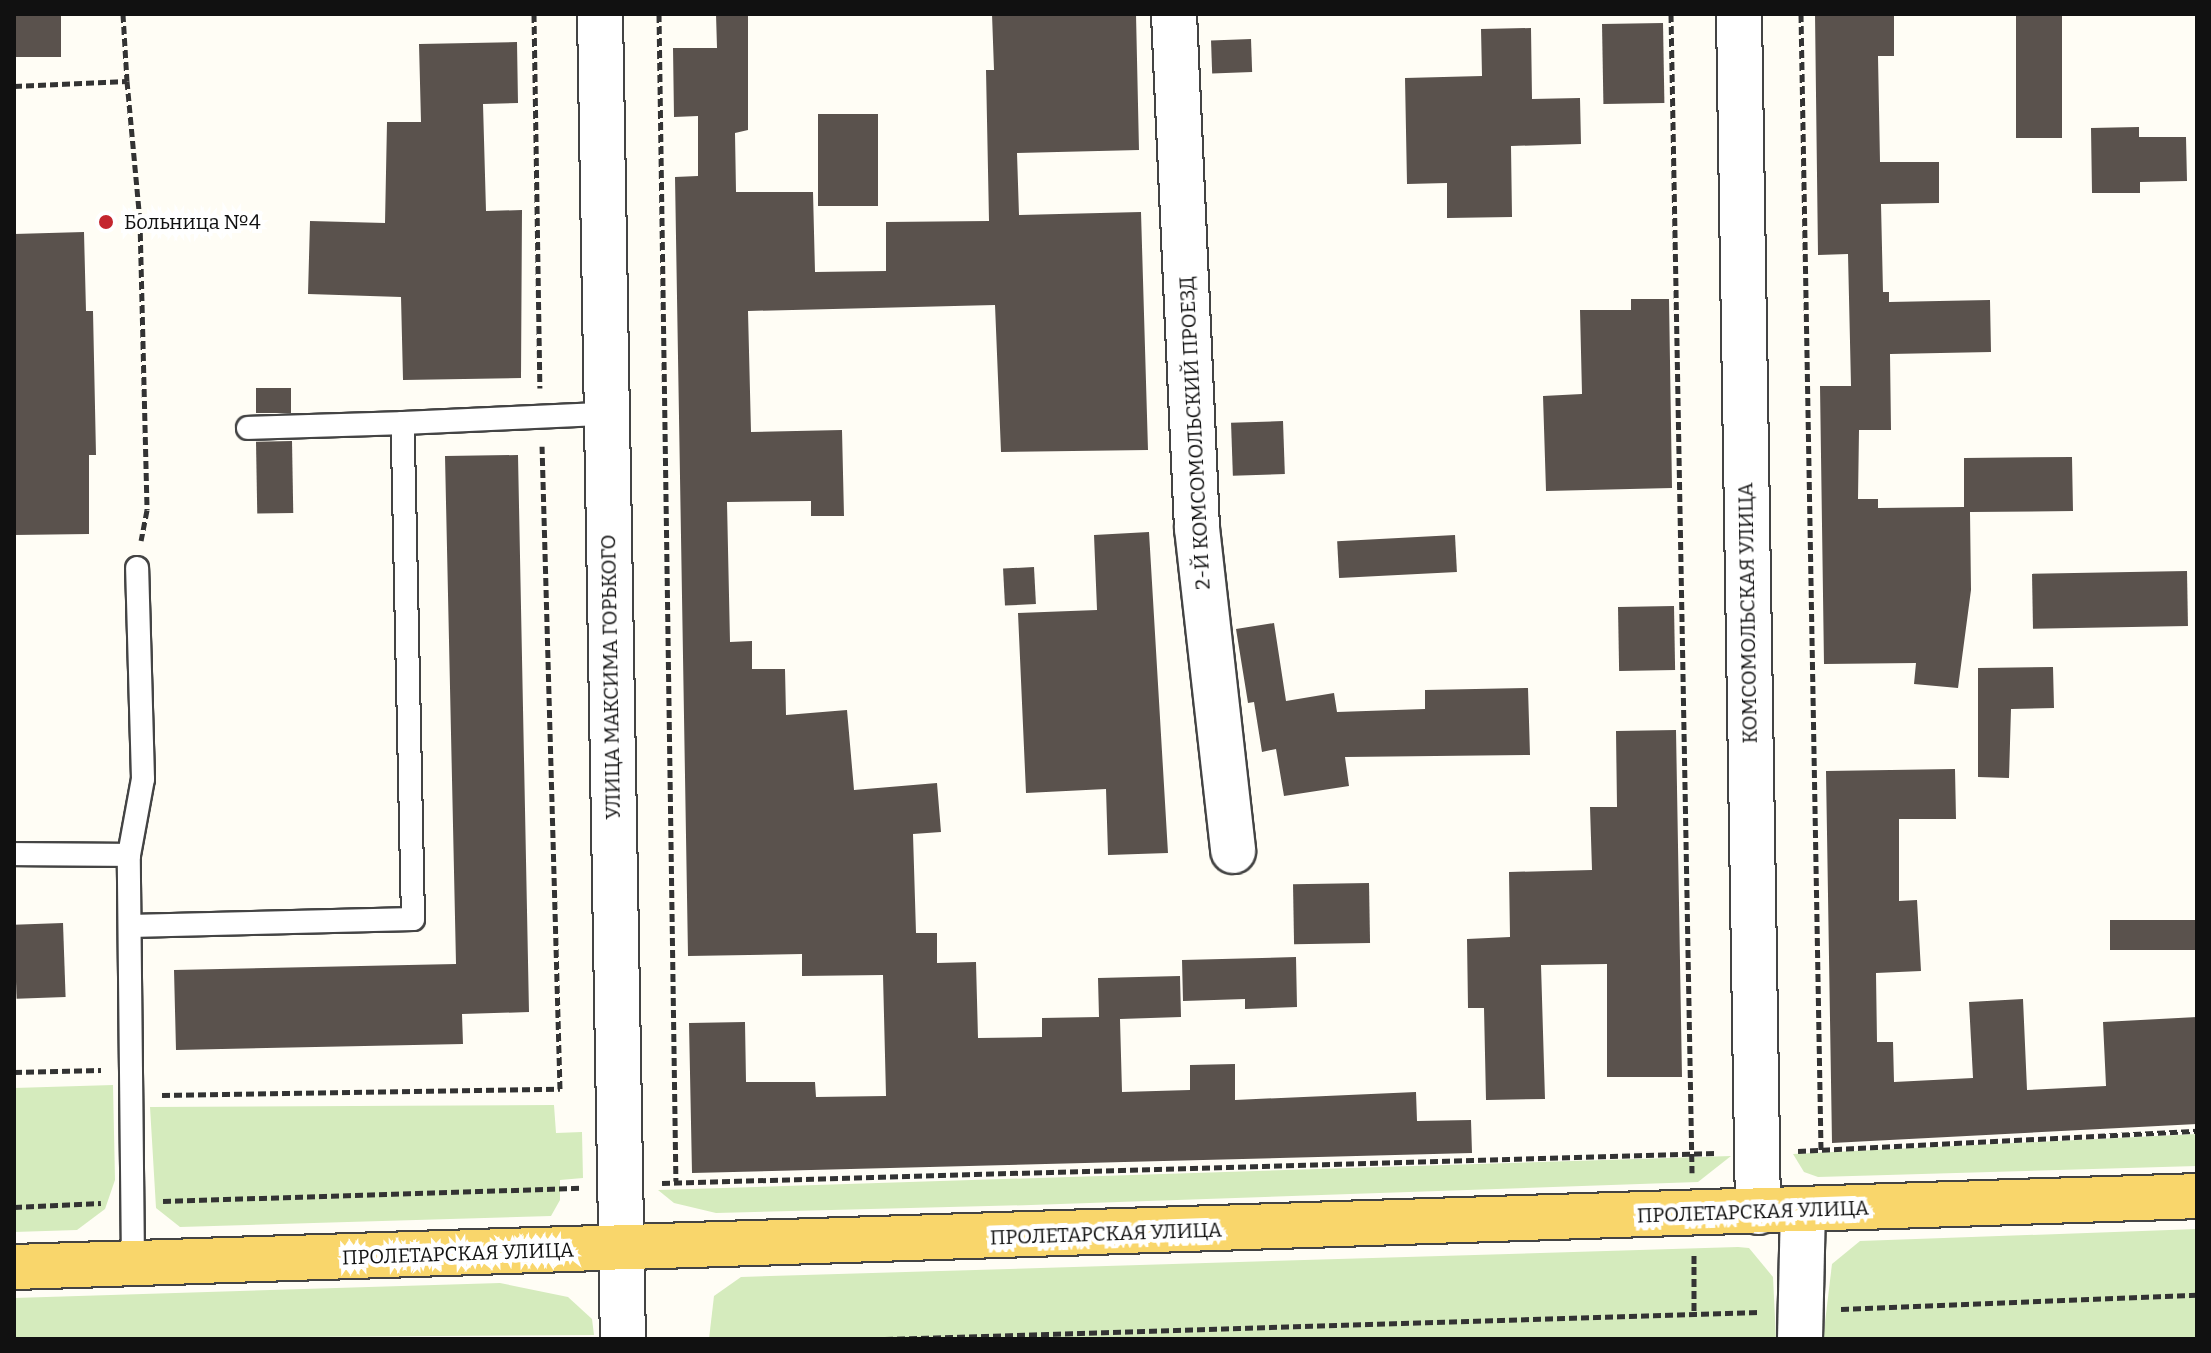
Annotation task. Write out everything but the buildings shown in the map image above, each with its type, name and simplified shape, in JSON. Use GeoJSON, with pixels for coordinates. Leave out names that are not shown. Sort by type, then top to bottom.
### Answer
{"type":"FeatureCollection","features":[{"type":"Feature","properties":{"kind":"main road","name":"ПРОЛЕТАРСКАЯ УЛИЦА"},"geometry":{"type":"LineString","coordinates":[[14,1267],[623,1250],[2197,1196]]}},
{"type":"Feature","properties":{"kind":"street","name":"УЛИЦА МАКСИМА ГОРЬКОГО"},"geometry":{"type":"LineString","coordinates":[[600,14],[605,414],[623,1187],[623,1339]]}},
{"type":"Feature","properties":{"kind":"street","name":"2-Й КОМСОМОЛЬСКИЙ ПРОЕЗД"},"geometry":{"type":"LineString","coordinates":[[1174,14],[1197,528],[1233,851]]}},
{"type":"Feature","properties":{"kind":"street","name":"КОМСОМОЛЬСКАЯ УЛИЦА"},"geometry":{"type":"LineString","coordinates":[[1739,14],[1758,1212]]}},
{"type":"Feature","properties":{"kind":"street"},"geometry":{"type":"LineString","coordinates":[[1800,1325],[1803,1210]]}},
{"type":"Feature","properties":{"kind":"lane"},"geometry":{"type":"LineString","coordinates":[[248,428],[605,414]]}},
{"type":"Feature","properties":{"kind":"lane"},"geometry":{"type":"LineString","coordinates":[[131,926],[413,919],[403,423]]}},
{"type":"Feature","properties":{"kind":"lane"},"geometry":{"type":"LineString","coordinates":[[133,1263],[129,855],[143,779],[137,568]]}},
{"type":"Feature","properties":{"kind":"lane"},"geometry":{"type":"LineString","coordinates":[[14,854],[129,855]]}},
{"type":"Feature","properties":{"kind":"path"},"geometry":{"type":"LineString","coordinates":[[123,14],[140,221],[147,510],[137,568]]}},
{"type":"Feature","properties":{"kind":"path"},"geometry":{"type":"LineString","coordinates":[[14,1072],[131,1069],[162,1095],[560,1089],[541,417],[534,14]]}},
{"type":"Feature","properties":{"kind":"path"},"geometry":{"type":"LineString","coordinates":[[659,14],[676,1181]]}},
{"type":"Feature","properties":{"kind":"path"},"geometry":{"type":"LineString","coordinates":[[1671,14],[1694,1314]]}},
{"type":"Feature","properties":{"kind":"path"},"geometry":{"type":"LineString","coordinates":[[1801,14],[1821,1150]]}},
{"type":"Feature","properties":{"kind":"path"},"geometry":{"type":"LineString","coordinates":[[14,86],[127,81]]}},
{"type":"Feature","properties":{"kind":"path"},"geometry":{"type":"LineString","coordinates":[[14,1207],[623,1187],[676,1181],[1757,1153],[2197,1131]]}},
{"type":"Feature","properties":{"kind":"path"},"geometry":{"type":"LineString","coordinates":[[885,1339],[1694,1314],[1800,1325],[2197,1295]]}},
{"type":"Feature","properties":{"kind":"green space"},"geometry":{"type":"Polygon","coordinates":[[[113,1085],[115,1180],[105,1209],[77,1230],[14,1232],[14,1088],[113,1085]]]}},
{"type":"Feature","properties":{"kind":"green space"},"geometry":{"type":"Polygon","coordinates":[[[554,1105],[556,1133],[582,1132],[583,1178],[560,1180],[560,1200],[551,1216],[180,1227],[156,1208],[150,1107],[554,1105]]]}},
{"type":"Feature","properties":{"kind":"green space"},"geometry":{"type":"Polygon","coordinates":[[[2197,1134],[2197,1166],[1818,1177],[1804,1172],[1793,1154],[2197,1134]]]}},
{"type":"Feature","properties":{"kind":"green space"},"geometry":{"type":"Polygon","coordinates":[[[1731,1156],[1698,1182],[1031,1205],[716,1213],[674,1203],[658,1190],[1731,1156]]]}},
{"type":"Feature","properties":{"kind":"green space"},"geometry":{"type":"Polygon","coordinates":[[[2197,1229],[2197,1339],[1823,1339],[1832,1264],[1860,1241],[2197,1229]]]}},
{"type":"Feature","properties":{"kind":"green space"},"geometry":{"type":"Polygon","coordinates":[[[1749,1248],[1773,1277],[1776,1339],[709,1339],[714,1296],[741,1277],[1749,1248]]]}},
{"type":"Feature","properties":{"kind":"green space"},"geometry":{"type":"Polygon","coordinates":[[[500,1283],[568,1297],[592,1319],[594,1335],[14,1339],[14,1298],[500,1283]]]}},
{"type":"Feature","properties":{"kind":"place","name":"Больница №4"},"geometry":{"type":"Point","coordinates":[106,222]}}]}
